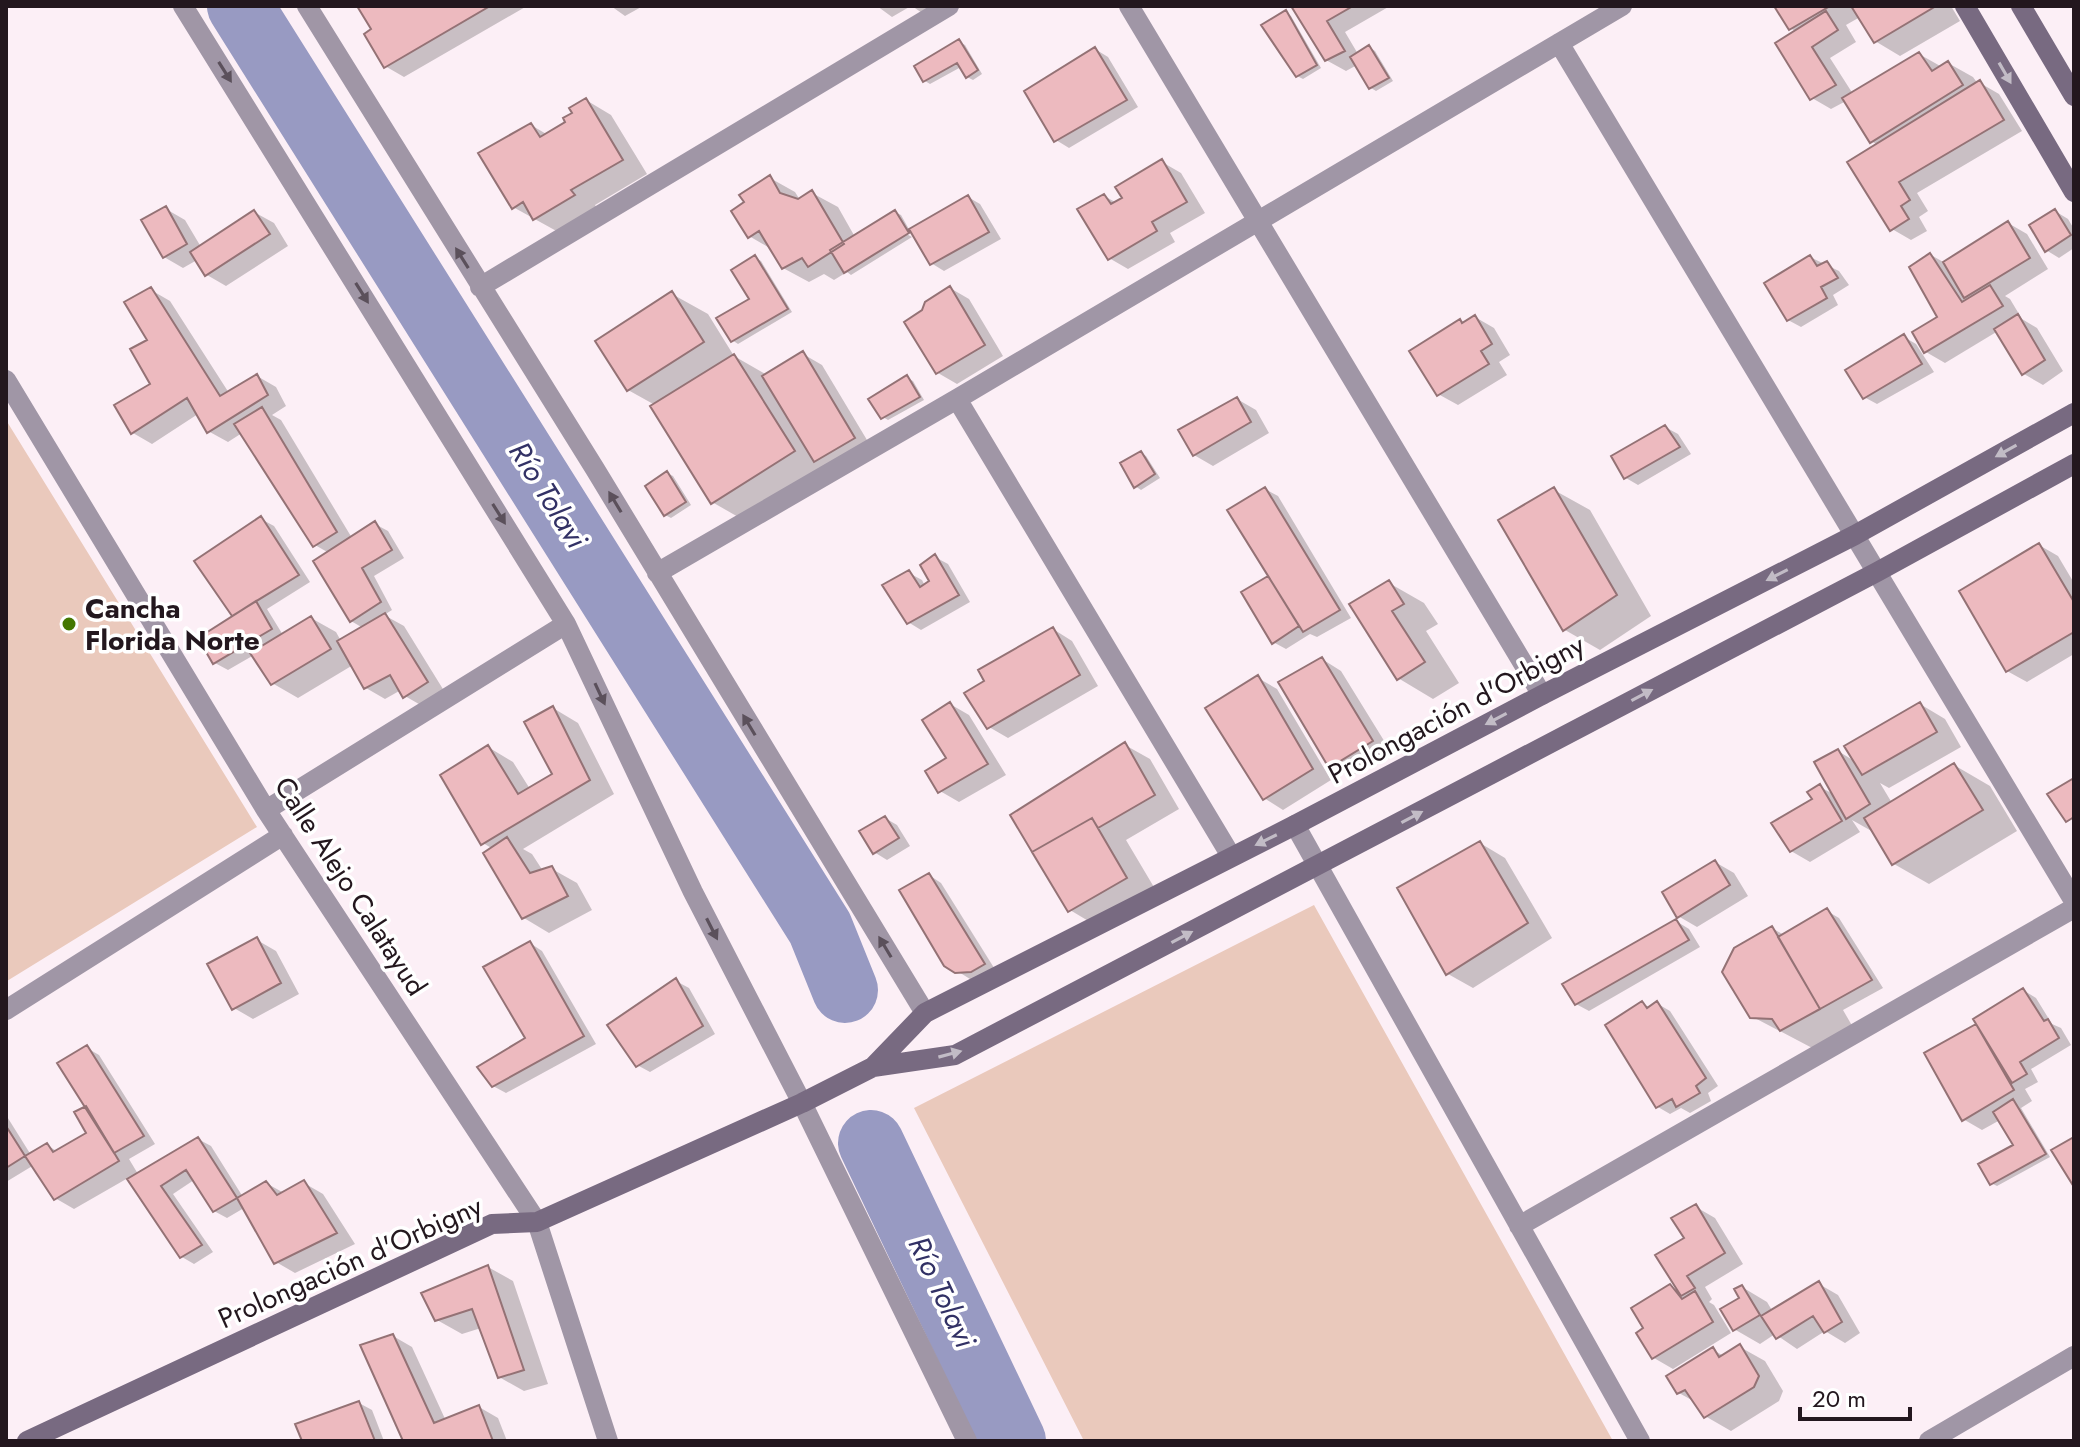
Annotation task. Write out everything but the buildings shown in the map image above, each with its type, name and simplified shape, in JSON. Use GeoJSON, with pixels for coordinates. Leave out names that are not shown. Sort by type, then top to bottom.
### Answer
{"type":"FeatureCollection","features":[{"type":"Feature","properties":{"kind":"street"},"geometry":{"type":"LineString","coordinates":[[183,6],[566,624],[693,892],[802,1103],[967,1441]]}},
{"type":"Feature","properties":{"kind":"street"},"geometry":{"type":"LineString","coordinates":[[307,6],[595,469],[925,1013]]}},
{"type":"Feature","properties":{"kind":"street"},"geometry":{"type":"LineString","coordinates":[[480,287],[949,6]]}},
{"type":"Feature","properties":{"kind":"street"},"geometry":{"type":"LineString","coordinates":[[1129,6],[1542,695]]}},
{"type":"Feature","properties":{"kind":"street"},"geometry":{"type":"LineString","coordinates":[[657,573],[1622,6]]}},
{"type":"Feature","properties":{"kind":"street"},"geometry":{"type":"LineString","coordinates":[[1965,6],[2074,192]]}},
{"type":"Feature","properties":{"kind":"street"},"geometry":{"type":"LineString","coordinates":[[2021,6],[2074,96]]}},
{"type":"Feature","properties":{"kind":"street"},"geometry":{"type":"LineString","coordinates":[[1559,43],[2074,901]]}},
{"type":"Feature","properties":{"kind":"street","name":"Calle Alejo Calatayud"},"geometry":{"type":"LineString","coordinates":[[6,380],[266,810],[537,1222],[608,1441]]}},
{"type":"Feature","properties":{"kind":"street"},"geometry":{"type":"LineString","coordinates":[[957,399],[1231,856]]}},
{"type":"Feature","properties":{"kind":"street","name":"Prolongación d'Orbigny"},"geometry":{"type":"LineString","coordinates":[[873,1067],[925,1013],[1855,535],[2074,413]]}},
{"type":"Feature","properties":{"kind":"street","name":"Prolongación d'Orbigny"},"geometry":{"type":"LineString","coordinates":[[27,1441],[492,1224],[537,1222],[802,1103],[873,1067],[955,1055],[1877,572],[2074,464]]}},
{"type":"Feature","properties":{"kind":"street"},"geometry":{"type":"LineString","coordinates":[[266,810],[566,624]]}},
{"type":"Feature","properties":{"kind":"street"},"geometry":{"type":"LineString","coordinates":[[1295,825],[1640,1441]]}},
{"type":"Feature","properties":{"kind":"street"},"geometry":{"type":"LineString","coordinates":[[7,1008],[283,835]]}},
{"type":"Feature","properties":{"kind":"street"},"geometry":{"type":"LineString","coordinates":[[1519,1226],[2074,908]]}},
{"type":"Feature","properties":{"kind":"street"},"geometry":{"type":"LineString","coordinates":[[1929,1441],[2074,1356]]}},
{"type":"Feature","properties":{"kind":"shaded area","name":"Cancha Florida Norte"},"geometry":{"type":"Polygon","coordinates":[[[6,420],[257,827],[7,981],[6,981],[6,420]]]}},
{"type":"Feature","properties":{"kind":"shaded area"},"geometry":{"type":"Polygon","coordinates":[[[1314,905],[1613,1441],[1084,1441],[914,1108],[1314,905]]]}},
{"type":"Feature","properties":{"kind":"waterway","name":"Río Tolavi"},"geometry":{"type":"LineString","coordinates":[[240,6],[820,928],[845,990]]}},
{"type":"Feature","properties":{"kind":"waterway","name":"Río Tolavi"},"geometry":{"type":"LineString","coordinates":[[871,1143],[1013,1441]]}},
{"type":"Feature","properties":{"kind":"place","name":"Cancha Florida Norte"},"geometry":{"type":"Point","coordinates":[69,624]}}]}
